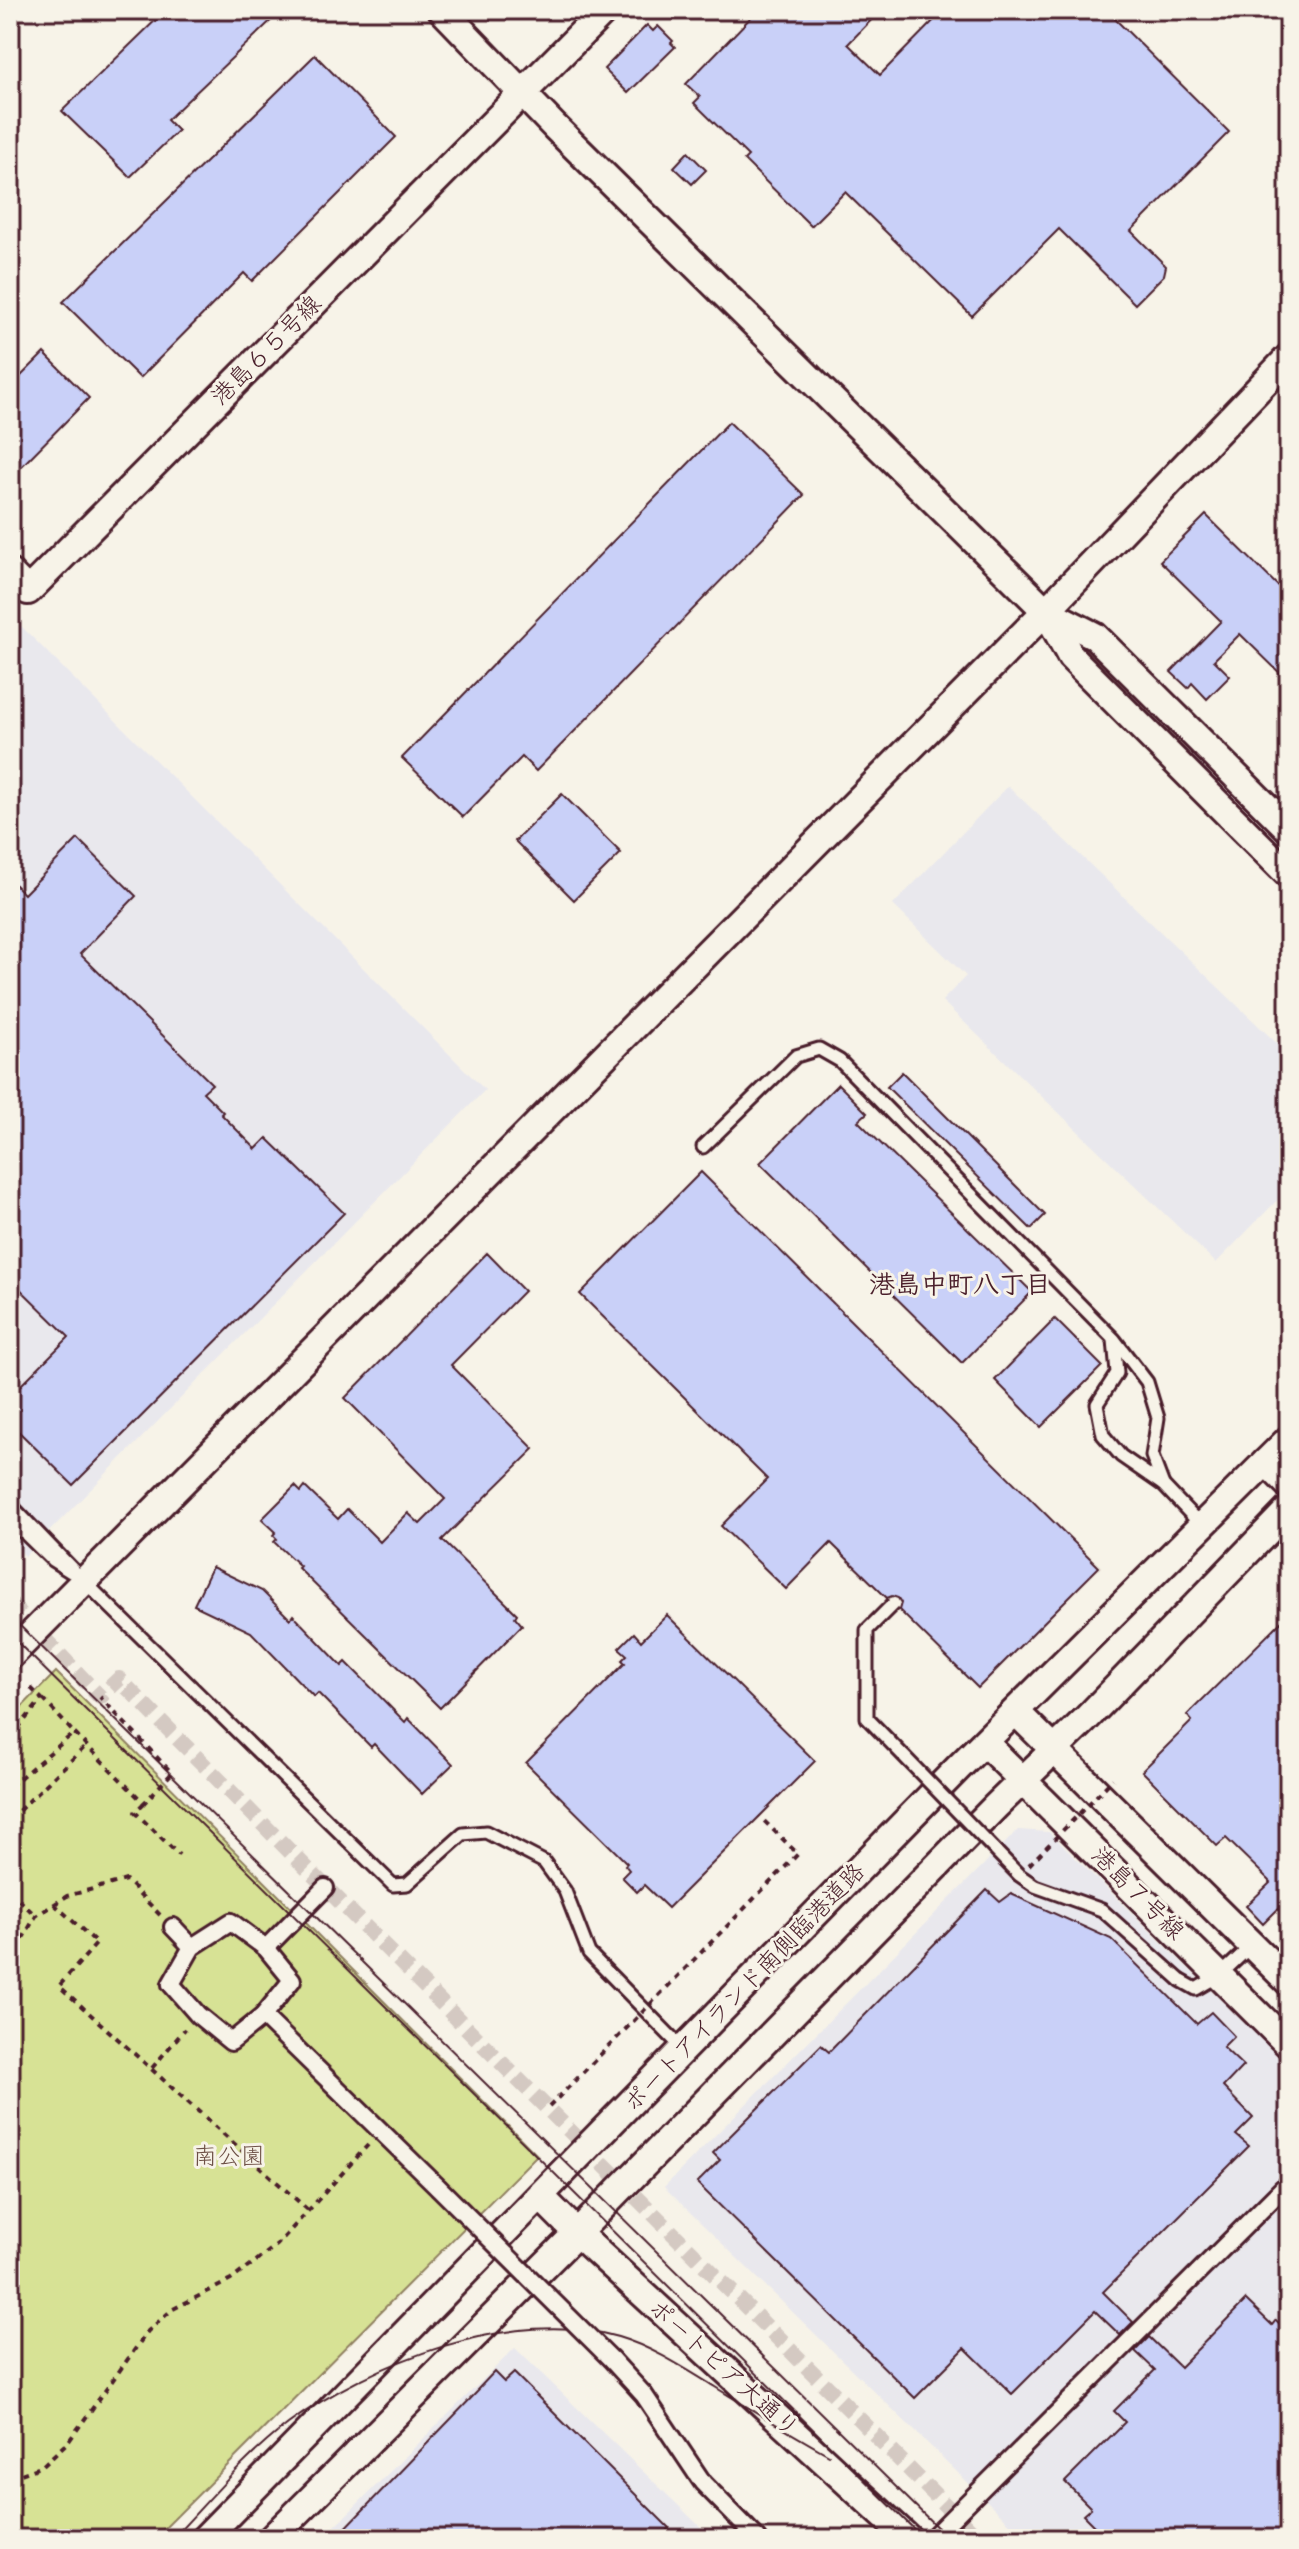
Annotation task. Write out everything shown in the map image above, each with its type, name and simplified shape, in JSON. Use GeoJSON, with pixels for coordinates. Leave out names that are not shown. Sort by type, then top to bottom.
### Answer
{"type":"FeatureCollection","features":[{"type":"Feature","properties":{"kind":"street"},"geometry":{"type":"LineString","coordinates":[[442,10],[1046,611],[1071,657],[1289,875]]}},
{"type":"Feature","properties":{"kind":"street"},"geometry":{"type":"LineString","coordinates":[[523,93],[605,10]]}},
{"type":"Feature","properties":{"kind":"street","name":"港島６５号線"},"geometry":{"type":"LineString","coordinates":[[10,573],[28,591],[523,93]]}},
{"type":"Feature","properties":{"kind":"street"},"geometry":{"type":"LineString","coordinates":[[10,1656],[1046,611],[1289,357]]}},
{"type":"Feature","properties":{"kind":"street"},"geometry":{"type":"LineString","coordinates":[[1046,611],[1095,636],[1289,829]]}},
{"type":"Feature","properties":{"kind":"street","name":"ポートアイランド南側臨港道路"},"geometry":{"type":"LineString","coordinates":[[204,2539],[683,2049],[1289,1439]]}},
{"type":"Feature","properties":{"kind":"street"},"geometry":{"type":"LineString","coordinates":[[1266,1462],[1289,1485]]}},
{"type":"Feature","properties":{"kind":"street"},"geometry":{"type":"LineString","coordinates":[[271,2539],[1055,1750],[1289,1509]]}},
{"type":"Feature","properties":{"kind":"street","name":"港島７号線"},"geometry":{"type":"LineString","coordinates":[[1016,1712],[1289,1982]]}},
{"type":"Feature","properties":{"kind":"street","name":"港島７号線"},"geometry":{"type":"LineString","coordinates":[[985,1743],[1289,2045]]}},
{"type":"Feature","properties":{"kind":"street"},"geometry":{"type":"LineString","coordinates":[[266,1948],[325,1888]]}},
{"type":"Feature","properties":{"kind":"street"},"geometry":{"type":"LineString","coordinates":[[231,1922],[266,1948],[292,1980],[263,2016],[231,2042],[198,2015],[171,1984],[192,1947],[231,1922]]}},
{"type":"Feature","properties":{"kind":"street"},"geometry":{"type":"LineString","coordinates":[[173,1927],[192,1947]]}},
{"type":"Feature","properties":{"kind":"street"},"geometry":{"type":"LineString","coordinates":[[263,2016],[611,2359],[644,2395],[703,2483],[758,2539]]}},
{"type":"Feature","properties":{"kind":"street"},"geometry":{"type":"LineString","coordinates":[[931,2539],[1289,2182]]}},
{"type":"Feature","properties":{"kind":"street","name":"ポートピア大通り"},"geometry":{"type":"LineString","coordinates":[[540,2196],[909,2539]]}},
{"type":"Feature","properties":{"kind":"lane"},"geometry":{"type":"LineString","coordinates":[[703,1147],[796,1056],[819,1049],[840,1061],[1114,1339],[1147,1382],[1158,1418],[1152,1456],[1163,1485]]}},
{"type":"Feature","properties":{"kind":"lane"},"geometry":{"type":"LineString","coordinates":[[1114,1339],[1117,1373],[1097,1404],[1103,1435],[1121,1456],[1163,1485],[1202,1526]]}},
{"type":"Feature","properties":{"kind":"lane"},"geometry":{"type":"LineString","coordinates":[[10,1504],[84,1581],[393,1885],[407,1884],[463,1834],[486,1832],[544,1862],[565,1891],[589,1953],[683,2049]]}},
{"type":"Feature","properties":{"kind":"lane"},"geometry":{"type":"LineString","coordinates":[[10,1519],[52,1560],[84,1581]]}},
{"type":"Feature","properties":{"kind":"lane"},"geometry":{"type":"LineString","coordinates":[[893,1604],[867,1630],[867,1718],[1019,1875],[1035,1886],[1102,1910],[1180,1980],[1196,1989],[1220,1975],[1252,1945]]}},
{"type":"Feature","properties":{"kind":"path"},"geometry":{"type":"LineString","coordinates":[[29,1686],[144,1803]]}},
{"type":"Feature","properties":{"kind":"path"},"geometry":{"type":"LineString","coordinates":[[100,1697],[172,1773],[135,1812],[179,1855]]}},
{"type":"Feature","properties":{"kind":"path"},"geometry":{"type":"LineString","coordinates":[[10,1738],[42,1699]]}},
{"type":"Feature","properties":{"kind":"path"},"geometry":{"type":"LineString","coordinates":[[10,1786],[74,1733]]}},
{"type":"Feature","properties":{"kind":"path"},"geometry":{"type":"LineString","coordinates":[[10,1819],[86,1746]]}},
{"type":"Feature","properties":{"kind":"path"},"geometry":{"type":"LineString","coordinates":[[1019,1875],[1113,1779]]}},
{"type":"Feature","properties":{"kind":"path"},"geometry":{"type":"LineString","coordinates":[[549,2107],[798,1854],[759,1816]]}},
{"type":"Feature","properties":{"kind":"path"},"geometry":{"type":"LineString","coordinates":[[10,1960],[36,1916],[67,1896],[126,1880],[149,1903]]}},
{"type":"Feature","properties":{"kind":"path"},"geometry":{"type":"LineString","coordinates":[[10,1891],[36,1916]]}},
{"type":"Feature","properties":{"kind":"path"},"geometry":{"type":"LineString","coordinates":[[54,1904],[97,1943],[59,1986],[309,2211]]}},
{"type":"Feature","properties":{"kind":"path"},"geometry":{"type":"LineString","coordinates":[[152,2068],[198,2015]]}},
{"type":"Feature","properties":{"kind":"path"},"geometry":{"type":"LineString","coordinates":[[10,2478],[41,2467],[69,2441],[148,2331],[173,2309],[231,2280],[277,2245],[381,2131]]}},
{"type":"Feature","properties":{"kind":"path"},"geometry":{"type":"LineString","coordinates":[[665,2532],[672,2539]]}},
{"type":"Feature","properties":{"kind":"shaded area"},"geometry":{"type":"Polygon","coordinates":[[[10,615],[485,1090],[25,1556],[10,1540],[10,615]]]}},
{"type":"Feature","properties":{"kind":"shaded area"},"geometry":{"type":"Polygon","coordinates":[[[1008,786],[1289,1055],[1289,1188],[1216,1263],[942,1001],[966,976],[893,905],[1008,786]]]}},
{"type":"Feature","properties":{"kind":"shaded area"},"geometry":{"type":"Polygon","coordinates":[[[1018,1830],[1049,1832],[1289,2067],[1289,2539],[1026,2539],[664,2187],[1018,1830]]]}},
{"type":"Feature","properties":{"kind":"shaded area"},"geometry":{"type":"Polygon","coordinates":[[[515,2348],[713,2539],[322,2539],[515,2348]]]}},
{"type":"Feature","properties":{"kind":"green space","name":"南公園"},"geometry":{"type":"Polygon","coordinates":[[[56,1672],[537,2155],[154,2539],[10,2539],[10,1719],[56,1672]]]}},
{"type":"Feature","properties":{"kind":"building"},"geometry":{"type":"Polygon","coordinates":[[[166,10],[282,10],[167,120],[178,131],[130,177],[62,111],[166,10]]]}},
{"type":"Feature","properties":{"kind":"building"},"geometry":{"type":"Polygon","coordinates":[[[758,10],[881,10],[848,44],[880,75],[944,10],[1106,10],[1229,132],[1131,231],[1166,266],[1164,275],[1135,304],[1059,229],[972,316],[845,192],[811,226],[744,160],[748,156],[694,103],[700,97],[686,84],[758,10]]]}},
{"type":"Feature","properties":{"kind":"building"},"geometry":{"type":"Polygon","coordinates":[[[647,25],[653,31],[658,26],[675,47],[628,93],[604,69],[647,25]]]}},
{"type":"Feature","properties":{"kind":"building"},"geometry":{"type":"Polygon","coordinates":[[[315,55],[396,137],[252,281],[244,273],[140,378],[63,302],[315,55]]]}},
{"type":"Feature","properties":{"kind":"building"},"geometry":{"type":"Polygon","coordinates":[[[688,152],[706,170],[692,184],[674,167],[688,152]]]}},
{"type":"Feature","properties":{"kind":"building"},"geometry":{"type":"Polygon","coordinates":[[[44,353],[89,398],[10,478],[10,387],[44,353]]]}},
{"type":"Feature","properties":{"kind":"building"},"geometry":{"type":"Polygon","coordinates":[[[729,422],[804,495],[536,771],[522,757],[463,817],[402,758],[729,422]]]}},
{"type":"Feature","properties":{"kind":"building"},"geometry":{"type":"Polygon","coordinates":[[[1206,515],[1289,597],[1289,682],[1240,634],[1214,660],[1230,676],[1207,699],[1192,683],[1188,688],[1171,672],[1221,621],[1160,561],[1206,515]]]}},
{"type":"Feature","properties":{"kind":"building"},"geometry":{"type":"Polygon","coordinates":[[[562,794],[621,853],[574,900],[515,841],[562,794]]]}},
{"type":"Feature","properties":{"kind":"building"},"geometry":{"type":"Polygon","coordinates":[[[78,839],[136,896],[80,954],[212,1084],[203,1092],[256,1149],[267,1138],[344,1213],[73,1485],[10,1423],[10,1396],[69,1337],[10,1279],[10,880],[24,894],[78,839]]]}},
{"type":"Feature","properties":{"kind":"building"},"geometry":{"type":"Polygon","coordinates":[[[902,1072],[1045,1215],[1031,1229],[887,1087],[902,1072]]]}},
{"type":"Feature","properties":{"kind":"building"},"geometry":{"type":"Polygon","coordinates":[[[838,1084],[867,1113],[858,1121],[1032,1292],[962,1363],[760,1163],[838,1084]]]}},
{"type":"Feature","properties":{"kind":"building"},"geometry":{"type":"Polygon","coordinates":[[[701,1172],[1099,1567],[978,1688],[899,1610],[901,1603],[898,1598],[887,1598],[831,1543],[786,1589],[721,1526],[767,1479],[580,1294],[701,1172]]]}},
{"type":"Feature","properties":{"kind":"building"},"geometry":{"type":"Polygon","coordinates":[[[487,1253],[524,1291],[451,1365],[534,1449],[442,1540],[517,1614],[515,1617],[522,1625],[440,1708],[298,1568],[300,1566],[274,1542],[276,1532],[262,1519],[295,1486],[301,1492],[305,1487],[338,1519],[347,1509],[380,1542],[408,1513],[420,1524],[445,1499],[345,1398],[487,1253]]]}},
{"type":"Feature","properties":{"kind":"building"},"geometry":{"type":"Polygon","coordinates":[[[1055,1319],[1102,1366],[1041,1427],[995,1380],[1055,1319]]]}},
{"type":"Feature","properties":{"kind":"building"},"geometry":{"type":"Polygon","coordinates":[[[212,1567],[262,1591],[290,1619],[293,1615],[342,1666],[346,1662],[405,1722],[408,1718],[453,1764],[422,1794],[374,1744],[371,1747],[318,1693],[314,1697],[251,1632],[194,1605],[212,1567]]]}},
{"type":"Feature","properties":{"kind":"building"},"geometry":{"type":"Polygon","coordinates":[[[1289,1614],[1289,1920],[1278,1909],[1263,1924],[1246,1906],[1271,1882],[1226,1838],[1217,1846],[1142,1771],[1192,1721],[1187,1715],[1289,1614]]]}},
{"type":"Feature","properties":{"kind":"building"},"geometry":{"type":"Polygon","coordinates":[[[667,1615],[815,1761],[668,1908],[644,1885],[637,1892],[622,1877],[629,1870],[625,1865],[627,1863],[526,1763],[625,1663],[622,1660],[627,1655],[619,1648],[634,1633],[641,1641],[667,1615]]]}},
{"type":"Feature","properties":{"kind":"building"},"geometry":{"type":"Polygon","coordinates":[[[987,1890],[1000,1902],[1011,1894],[1111,1939],[1197,2024],[1211,2012],[1234,2036],[1223,2047],[1243,2066],[1223,2087],[1253,2118],[1236,2135],[1249,2146],[1103,2292],[1133,2322],[1120,2335],[1095,2311],[1012,2394],[965,2348],[915,2398],[697,2183],[720,2160],[713,2153],[821,2045],[829,2052],[987,1890]]]}},
{"type":"Feature","properties":{"kind":"building"},"geometry":{"type":"Polygon","coordinates":[[[1246,2300],[1272,2325],[1276,2320],[1289,2333],[1289,2539],[1107,2539],[1083,2515],[1091,2508],[1065,2482],[1125,2422],[1114,2411],[1155,2370],[1135,2351],[1149,2337],[1180,2367],[1246,2300]]]}},
{"type":"Feature","properties":{"kind":"building"},"geometry":{"type":"Polygon","coordinates":[[[494,2372],[504,2382],[514,2373],[669,2528],[657,2539],[335,2539],[494,2372]]]}},
{"type":"Feature","properties":{"kind":"tunnel"},"geometry":{"type":"LineString","coordinates":[[10,1603],[100,1697],[119,1679],[979,2539]]}},
{"type":"Feature","properties":{"kind":"tram line"},"geometry":{"type":"LineString","coordinates":[[10,1616],[949,2539]]}},
{"type":"Feature","properties":{"kind":"tram line"},"geometry":{"type":"LineString","coordinates":[[10,1635],[924,2539]]}},
{"type":"Feature","properties":{"kind":"tram line"},"geometry":{"type":"LineString","coordinates":[[172,2539],[257,2450],[322,2401],[402,2361],[446,2346],[490,2335],[535,2329],[578,2329],[643,2346],[829,2455]]}},
{"type":"Feature","properties":{"kind":"district","name":"港島中町八丁目"},"geometry":{"type":"Point","coordinates":[960,1284]}}]}
